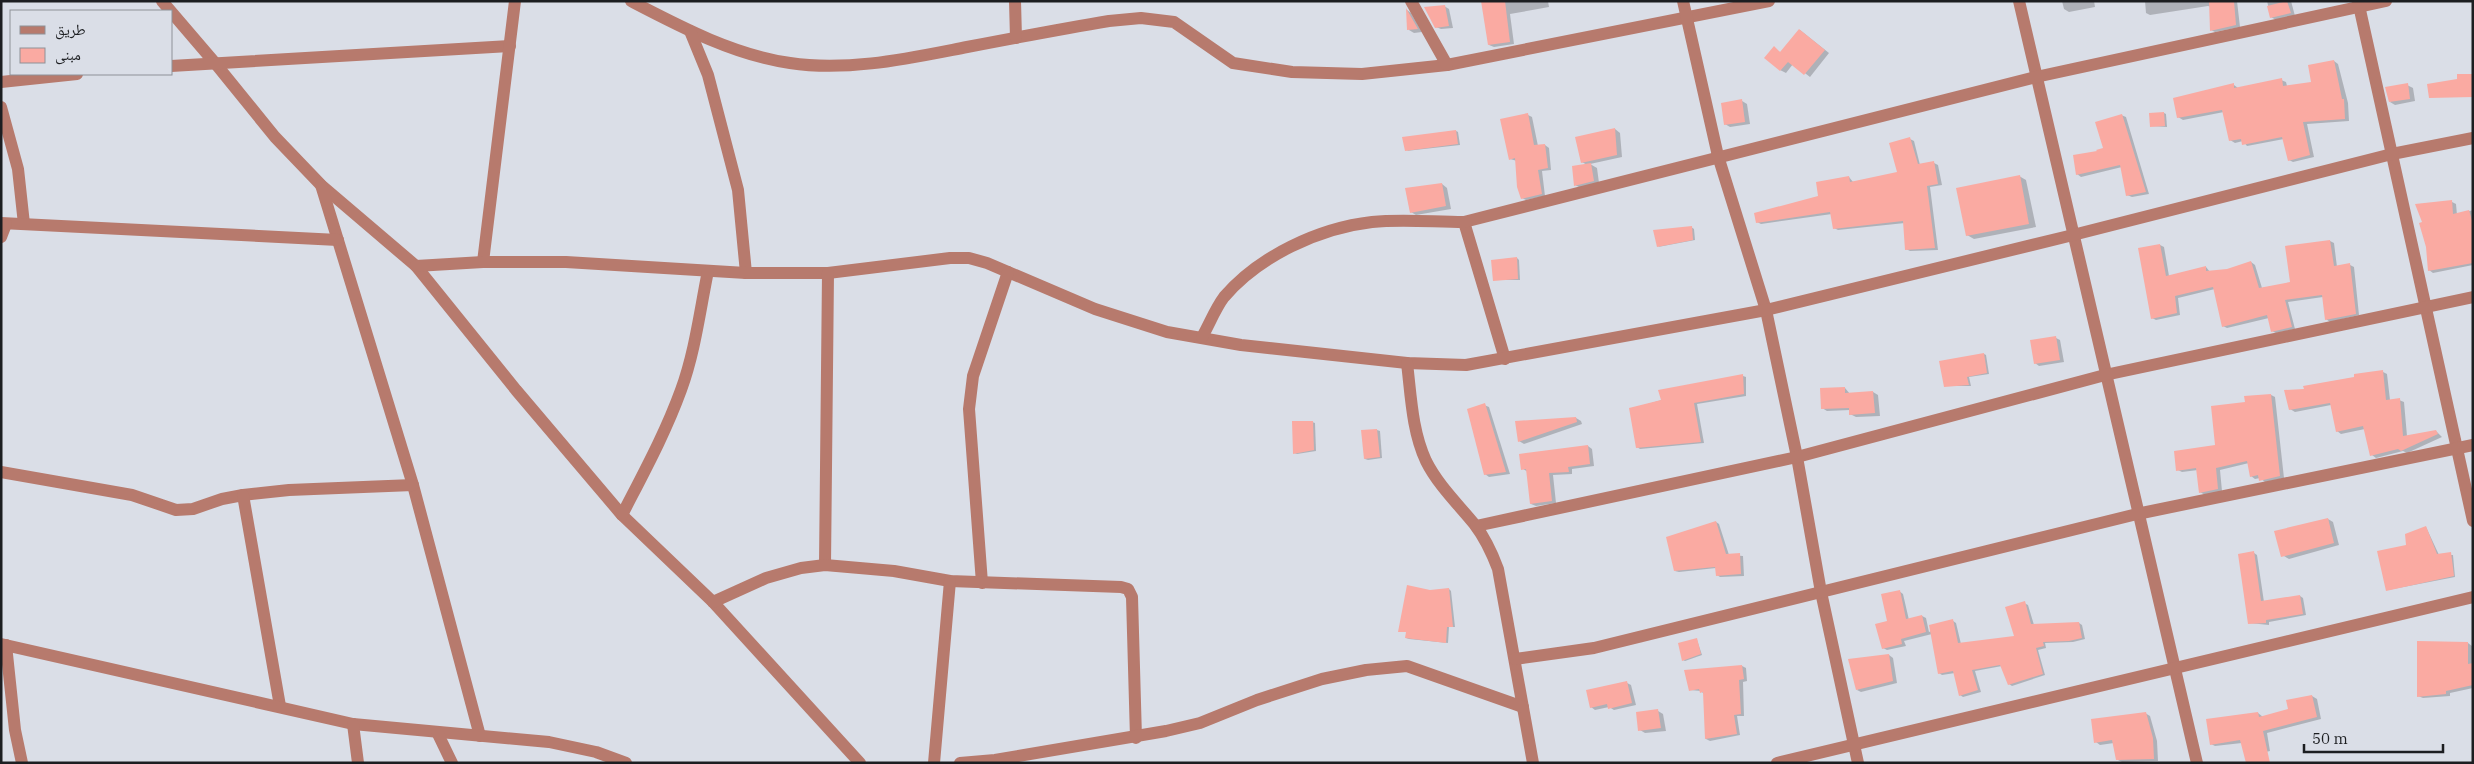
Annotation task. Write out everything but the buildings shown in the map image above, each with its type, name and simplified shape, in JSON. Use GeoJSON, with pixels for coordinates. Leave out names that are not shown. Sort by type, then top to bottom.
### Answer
{"type":"FeatureCollection","features":[{"type":"Feature","properties":{"kind":"street"},"geometry":{"type":"LineString","coordinates":[[484,262],[515,1]]}},
{"type":"Feature","properties":{"kind":"street"},"geometry":{"type":"LineString","coordinates":[[632,1],[646,5],[690,31],[744,51],[790,63],[840,66],[889,61],[1109,21],[1141,18],[1174,22],[1233,63],[1292,72],[1362,74],[1447,66],[1769,1]]}},
{"type":"Feature","properties":{"kind":"street"},"geometry":{"type":"LineString","coordinates":[[1015,1],[1016,38]]}},
{"type":"Feature","properties":{"kind":"street"},"geometry":{"type":"LineString","coordinates":[[1411,1],[1447,66]]}},
{"type":"Feature","properties":{"kind":"street"},"geometry":{"type":"LineString","coordinates":[[1683,1],[1718,156],[1766,310],[1797,456],[1821,592],[1858,763]]}},
{"type":"Feature","properties":{"kind":"street"},"geometry":{"type":"LineString","coordinates":[[2019,1],[2137,514],[2176,668],[2197,763]]}},
{"type":"Feature","properties":{"kind":"street"},"geometry":{"type":"LineString","coordinates":[[1202,337],[1224,298],[1248,275],[1284,250],[1316,235],[1342,226],[1374,222],[1464,222],[2036,76],[2359,4],[2386,1]]}},
{"type":"Feature","properties":{"kind":"street"},"geometry":{"type":"LineString","coordinates":[[2359,4],[2473,521]]}},
{"type":"Feature","properties":{"kind":"street"},"geometry":{"type":"LineString","coordinates":[[172,13],[275,138],[321,185],[416,266],[516,390],[622,515],[713,602],[860,763]]}},
{"type":"Feature","properties":{"kind":"street"},"geometry":{"type":"LineString","coordinates":[[690,31],[708,75],[738,190],[746,273]]}},
{"type":"Feature","properties":{"kind":"street"},"geometry":{"type":"LineString","coordinates":[[172,66],[510,46]]}},
{"type":"Feature","properties":{"kind":"street"},"geometry":{"type":"LineString","coordinates":[[1,82],[68,75]]}},
{"type":"Feature","properties":{"kind":"street"},"geometry":{"type":"LineString","coordinates":[[1,108],[18,169],[24,224]]}},
{"type":"Feature","properties":{"kind":"street"},"geometry":{"type":"LineString","coordinates":[[416,266],[484,262],[566,262],[746,273],[828,273],[950,258],[969,258],[1008,272],[1095,309],[1167,332],[1241,345],[1407,363],[1466,365],[1766,310],[2073,236],[2392,154],[2473,138]]}},
{"type":"Feature","properties":{"kind":"street"},"geometry":{"type":"LineString","coordinates":[[321,185],[413,485],[480,736]]}},
{"type":"Feature","properties":{"kind":"street"},"geometry":{"type":"LineString","coordinates":[[1464,222],[1505,359]]}},
{"type":"Feature","properties":{"kind":"street"},"geometry":{"type":"LineString","coordinates":[[1,237],[4,223],[338,240]]}},
{"type":"Feature","properties":{"kind":"street"},"geometry":{"type":"LineString","coordinates":[[622,515],[657,447],[681,390],[694,344],[708,271]]}},
{"type":"Feature","properties":{"kind":"street"},"geometry":{"type":"LineString","coordinates":[[982,583],[969,409],[973,376],[1008,272]]}},
{"type":"Feature","properties":{"kind":"street"},"geometry":{"type":"LineString","coordinates":[[825,565],[828,273]]}},
{"type":"Feature","properties":{"kind":"street"},"geometry":{"type":"LineString","coordinates":[[1476,526],[1797,456],[2105,375],[2473,298]]}},
{"type":"Feature","properties":{"kind":"street"},"geometry":{"type":"LineString","coordinates":[[1407,363],[1414,421],[1426,460],[1448,494],[1476,526],[1491,551],[1498,569],[1533,763]]}},
{"type":"Feature","properties":{"kind":"street"},"geometry":{"type":"LineString","coordinates":[[1515,659],[1594,648],[2137,514],[2473,445]]}},
{"type":"Feature","properties":{"kind":"street"},"geometry":{"type":"LineString","coordinates":[[1,472],[132,495],[176,510],[193,510],[222,499],[289,490],[413,485]]}},
{"type":"Feature","properties":{"kind":"street"},"geometry":{"type":"LineString","coordinates":[[244,495],[280,706]]}},
{"type":"Feature","properties":{"kind":"street"},"geometry":{"type":"LineString","coordinates":[[713,602],[766,578],[801,568],[825,565],[894,571],[950,582],[1121,587],[1128,589],[1132,597],[1136,738]]}},
{"type":"Feature","properties":{"kind":"street"},"geometry":{"type":"LineString","coordinates":[[934,763],[950,582]]}},
{"type":"Feature","properties":{"kind":"street"},"geometry":{"type":"LineString","coordinates":[[1777,763],[2473,597]]}},
{"type":"Feature","properties":{"kind":"street"},"geometry":{"type":"LineString","coordinates":[[22,763],[4,645],[353,724],[549,742],[596,752],[626,763]]}},
{"type":"Feature","properties":{"kind":"street"},"geometry":{"type":"LineString","coordinates":[[960,763],[995,760],[1136,738],[1200,723],[1257,700],[1322,679],[1366,670],[1408,666],[1523,707]]}},
{"type":"Feature","properties":{"kind":"street"},"geometry":{"type":"LineString","coordinates":[[353,724],[358,763]]}},
{"type":"Feature","properties":{"kind":"street"},"geometry":{"type":"LineString","coordinates":[[437,732],[452,763]]}}]}
